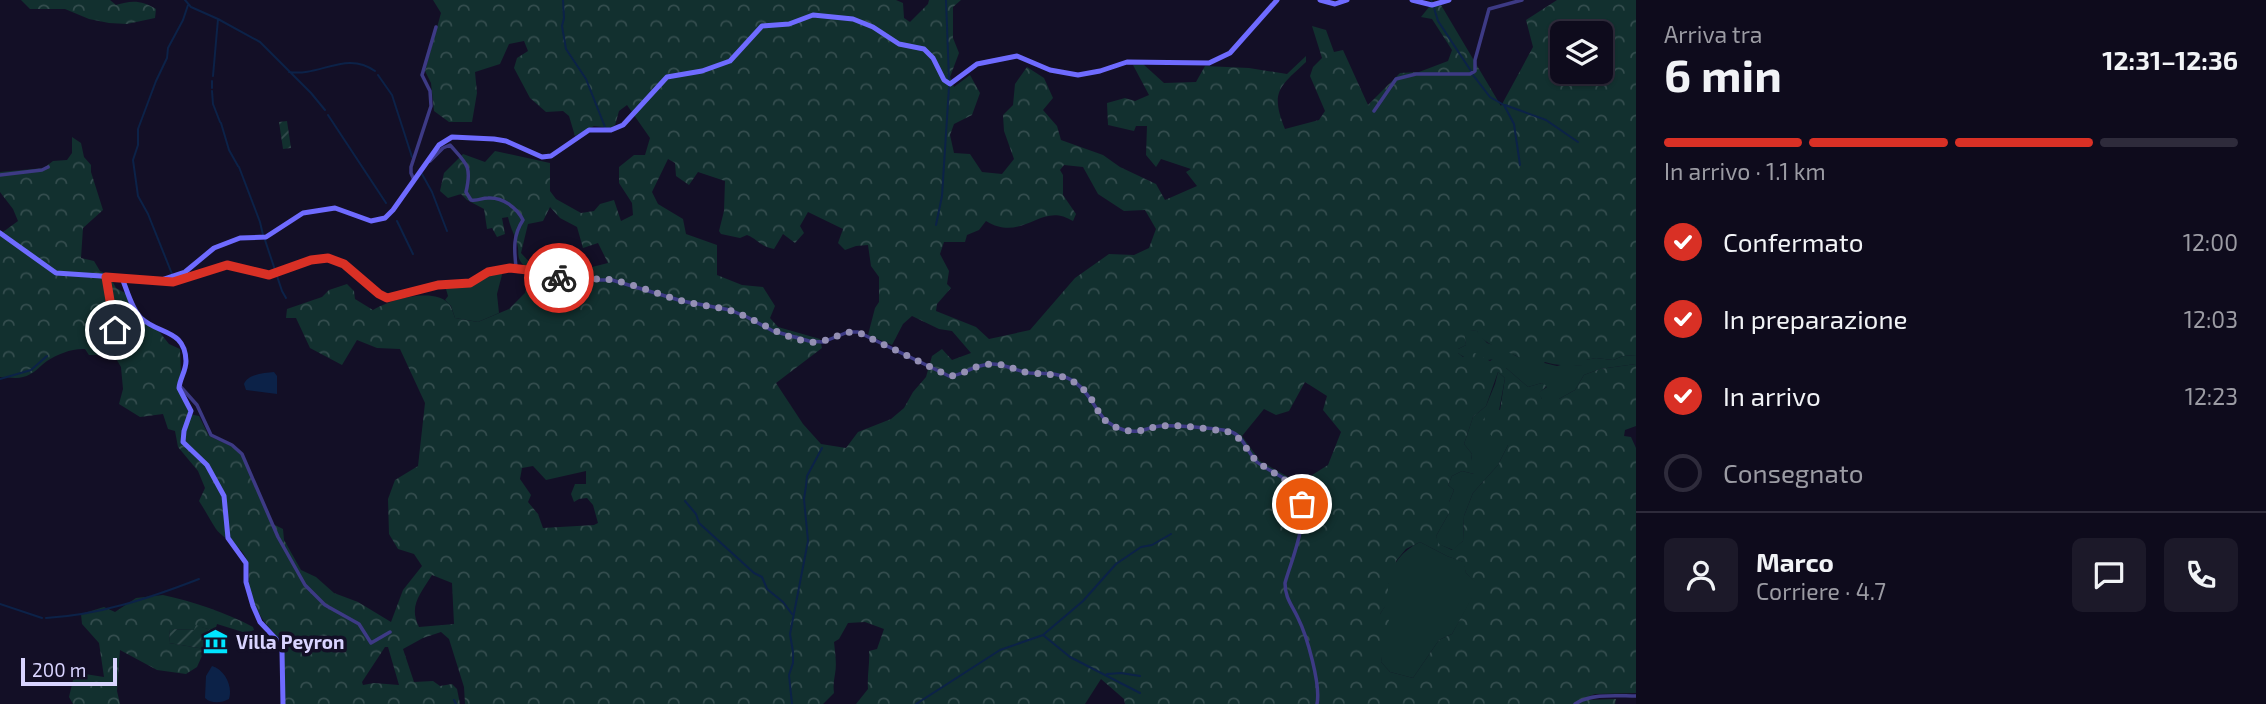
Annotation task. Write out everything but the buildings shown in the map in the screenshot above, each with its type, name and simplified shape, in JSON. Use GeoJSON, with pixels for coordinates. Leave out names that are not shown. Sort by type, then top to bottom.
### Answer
{"type":"FeatureCollection","features":[{"type":"Feature","properties":{"kind":"main road"},"geometry":{"type":"LineString","coordinates":[[0,233],[52,271],[62,275],[161,280],[185,272],[209,250],[228,241],[264,238],[299,215],[327,208],[339,209],[367,221],[379,220],[390,214],[441,143],[452,137],[499,140],[538,156],[551,156],[589,130],[611,130],[623,125],[669,76],[702,71],[730,61],[762,26],[789,24],[813,15],[853,19],[873,27],[894,43],[924,49],[933,58],[944,80],[950,83],[977,64],[1017,56],[1050,70],[1078,75],[1127,62],[1209,63],[1230,53],[1277,0]]}},
{"type":"Feature","properties":{"kind":"main road"},"geometry":{"type":"LineString","coordinates":[[1320,0],[1335,4],[1346,0]]}},
{"type":"Feature","properties":{"kind":"main road"},"geometry":{"type":"LineString","coordinates":[[1412,0],[1432,5],[1449,0]]}},
{"type":"Feature","properties":{"kind":"main road"},"geometry":{"type":"LineString","coordinates":[[122,278],[140,317],[175,336],[182,345],[186,366],[179,385],[191,411],[183,442],[203,461],[222,491],[226,502],[228,538],[246,563],[246,582],[253,606],[260,622],[277,640],[282,650],[283,704]]}},
{"type":"Feature","properties":{"kind":"street"},"geometry":{"type":"LineString","coordinates":[[1374,111],[1396,79],[1416,74],[1470,74],[1475,71],[1475,60],[1489,9],[1522,0]]}},
{"type":"Feature","properties":{"kind":"street"},"geometry":{"type":"LineString","coordinates":[[414,180],[411,173],[413,160],[431,106],[430,91],[422,75],[436,27]]}},
{"type":"Feature","properties":{"kind":"street"},"geometry":{"type":"LineString","coordinates":[[421,170],[443,148],[450,145],[468,164],[468,197],[474,201],[492,198],[514,208],[523,220],[517,228],[514,240],[516,267]]}},
{"type":"Feature","properties":{"kind":"street"},"geometry":{"type":"LineString","coordinates":[[0,175],[48,167]]}},
{"type":"Feature","properties":{"kind":"street"},"geometry":{"type":"LineString","coordinates":[[161,280],[177,281],[222,265],[265,275],[276,274],[311,260],[328,258],[344,264],[387,298],[438,285],[470,283],[488,272],[516,267],[545,272],[568,280],[612,280],[682,301],[730,310],[773,331],[809,341],[822,342],[844,333],[858,332],[949,376],[958,376],[983,365],[1004,364],[1028,373],[1062,376],[1074,381],[1089,396],[1101,418],[1125,430],[1138,432],[1161,426],[1236,434],[1257,462],[1288,481],[1300,499],[1302,516],[1285,583],[1285,593],[1298,619],[1317,681],[1317,704]]}},
{"type":"Feature","properties":{"kind":"street"},"geometry":{"type":"LineString","coordinates":[[106,277],[115,330]]}},
{"type":"Feature","properties":{"kind":"street"},"geometry":{"type":"LineString","coordinates":[[179,385],[197,405],[211,435],[242,454],[278,537],[310,591],[328,606],[359,624],[369,642],[374,643],[390,632]]}},
{"type":"Feature","properties":{"kind":"street"},"geometry":{"type":"LineString","coordinates":[[1575,704],[1594,697],[1636,696]]}},
{"type":"Feature","properties":{"kind":"green space"},"geometry":{"type":"Polygon","coordinates":[[[21,0],[110,0],[116,5],[136,2],[156,9],[155,18],[127,24],[109,23],[89,19],[65,9],[30,9],[21,0]]]}},
{"type":"Feature","properties":{"kind":"green space"},"geometry":{"type":"Polygon","coordinates":[[[433,0],[896,0],[903,3],[904,18],[910,22],[929,0],[961,0],[953,7],[953,38],[959,53],[950,77],[954,87],[970,75],[980,93],[972,115],[954,124],[950,135],[954,153],[970,154],[982,172],[1002,174],[1014,159],[1004,131],[1003,115],[1013,105],[1015,84],[1027,67],[1044,78],[1053,98],[1043,110],[1057,126],[1061,140],[1103,155],[1120,167],[1156,184],[1165,200],[1197,186],[1186,172],[1191,169],[1161,159],[1156,167],[1146,155],[1147,126],[1136,126],[1134,131],[1108,125],[1107,103],[1125,98],[1135,101],[1149,95],[1133,65],[1143,64],[1164,83],[1196,82],[1205,66],[1249,68],[1287,74],[1306,56],[1306,62],[1280,91],[1278,106],[1285,129],[1319,120],[1325,111],[1310,76],[1313,67],[1322,58],[1312,26],[1326,30],[1334,52],[1343,50],[1368,105],[1400,73],[1419,72],[1448,61],[1452,50],[1432,19],[1421,17],[1429,7],[1441,5],[1501,106],[1533,47],[1526,20],[1557,0],[1636,0],[1636,355],[1613,360],[1586,360],[1583,366],[1545,362],[1541,366],[1533,366],[1487,342],[1477,331],[1464,330],[1466,345],[1458,349],[1458,353],[1463,357],[1475,353],[1490,361],[1501,353],[1506,357],[1506,368],[1528,387],[1542,383],[1547,386],[1539,393],[1542,399],[1559,399],[1575,390],[1584,375],[1600,369],[1636,364],[1636,426],[1625,430],[1624,436],[1631,437],[1636,448],[1636,693],[1595,694],[1587,700],[1616,699],[1615,704],[1125,704],[1124,699],[1101,679],[1085,704],[856,704],[868,689],[869,651],[877,649],[884,629],[865,622],[848,623],[839,639],[834,642],[834,693],[823,704],[465,704],[464,687],[449,639],[441,632],[403,649],[414,682],[433,681],[440,686],[452,684],[457,689],[460,704],[285,704],[284,648],[254,602],[247,560],[236,546],[216,529],[199,501],[205,488],[198,471],[178,447],[175,431],[168,429],[163,414],[140,417],[119,404],[123,389],[121,367],[114,355],[89,355],[85,349],[75,349],[51,358],[27,376],[0,377],[0,231],[3,232],[18,221],[0,192],[0,172],[44,168],[53,161],[67,160],[72,153],[72,137],[81,143],[84,157],[91,165],[103,210],[83,228],[81,258],[94,261],[100,271],[109,275],[116,288],[125,293],[139,317],[158,330],[169,344],[180,349],[181,373],[178,382],[189,414],[199,416],[209,436],[233,447],[242,456],[271,523],[283,529],[284,540],[301,570],[316,577],[334,593],[358,602],[391,622],[403,590],[422,566],[414,554],[398,549],[389,534],[388,499],[395,480],[418,466],[425,403],[400,349],[377,348],[357,340],[342,365],[310,348],[296,318],[286,318],[287,309],[322,297],[329,290],[347,284],[354,291],[355,299],[373,310],[389,302],[422,296],[441,298],[449,305],[455,318],[478,322],[509,309],[525,293],[530,272],[519,259],[518,246],[508,217],[502,218],[505,234],[497,237],[492,228],[487,229],[484,209],[461,194],[448,198],[440,191],[444,173],[463,154],[485,162],[495,151],[550,163],[550,191],[556,199],[581,213],[594,211],[600,204],[614,200],[621,221],[633,215],[632,203],[619,183],[619,167],[634,155],[645,155],[650,138],[627,105],[619,111],[615,125],[610,128],[594,126],[575,136],[569,116],[563,111],[546,112],[530,98],[514,68],[517,58],[528,51],[524,41],[509,44],[500,64],[475,72],[477,93],[472,122],[449,122],[434,111],[431,83],[425,71],[441,13],[433,0]],[[668,159],[652,192],[658,204],[683,219],[686,234],[717,245],[717,275],[742,285],[763,287],[775,306],[770,318],[778,327],[820,339],[822,348],[776,383],[803,424],[821,444],[846,448],[858,432],[891,419],[904,408],[926,377],[932,356],[942,349],[952,360],[971,353],[952,331],[939,329],[912,316],[903,324],[892,345],[868,335],[879,302],[879,277],[871,266],[868,245],[845,250],[838,243],[843,229],[808,212],[800,226],[804,233],[795,243],[783,234],[774,249],[747,235],[740,238],[721,234],[719,231],[724,211],[725,181],[698,172],[689,185],[676,176],[675,163],[668,159]],[[1064,165],[1060,170],[1063,175],[1063,195],[1076,214],[1073,221],[1051,215],[1011,228],[999,227],[986,221],[979,230],[967,235],[965,242],[944,242],[940,254],[949,271],[947,284],[951,288],[937,304],[936,311],[976,327],[989,339],[1030,330],[1075,278],[1109,254],[1134,255],[1149,248],[1156,229],[1145,210],[1124,211],[1098,194],[1083,167],[1064,165]],[[550,207],[543,221],[528,224],[521,253],[532,265],[578,262],[588,268],[608,263],[598,243],[583,248],[577,227],[560,218],[550,207]],[[1498,372],[1486,406],[1473,417],[1464,444],[1472,454],[1471,460],[1482,470],[1474,474],[1462,471],[1452,476],[1448,485],[1454,490],[1449,502],[1449,513],[1436,536],[1439,544],[1452,550],[1463,541],[1464,516],[1473,493],[1498,465],[1508,445],[1496,443],[1482,422],[1491,406],[1500,410],[1505,378],[1498,372]],[[1305,382],[1289,411],[1276,415],[1264,409],[1242,436],[1260,461],[1290,478],[1302,491],[1312,475],[1328,465],[1341,432],[1323,410],[1327,396],[1305,382]],[[533,466],[522,468],[520,479],[531,495],[528,502],[538,514],[543,528],[598,523],[593,505],[587,498],[574,502],[571,494],[575,484],[586,484],[586,471],[546,480],[533,466]],[[1420,542],[1406,549],[1396,561],[1397,573],[1388,584],[1388,602],[1380,614],[1389,620],[1381,662],[1390,672],[1413,678],[1439,640],[1452,634],[1478,586],[1466,573],[1463,562],[1420,542]],[[432,575],[415,606],[419,627],[454,624],[452,583],[432,575]],[[385,647],[362,682],[363,685],[399,685],[388,647],[385,647]]]}},
{"type":"Feature","properties":{"kind":"green space"},"geometry":{"type":"Polygon","coordinates":[[[287,121],[291,148],[283,149],[279,122],[287,121]]]}},
{"type":"Feature","properties":{"kind":"green space"},"geometry":{"type":"Polygon","coordinates":[[[503,271],[497,294],[499,313],[478,322],[455,318],[451,306],[445,300],[448,296],[445,286],[471,285],[490,273],[503,271]]]}},
{"type":"Feature","properties":{"kind":"green space"},"geometry":{"type":"Polygon","coordinates":[[[1463,329],[1477,331],[1487,343],[1516,356],[1557,366],[1582,366],[1585,360],[1613,360],[1636,355],[1636,364],[1600,369],[1584,375],[1575,390],[1559,399],[1542,399],[1538,393],[1547,387],[1542,383],[1528,387],[1506,368],[1506,357],[1475,360],[1458,353],[1458,349],[1466,345],[1463,329]]]}},
{"type":"Feature","properties":{"kind":"green space"},"geometry":{"type":"Polygon","coordinates":[[[1498,372],[1505,378],[1499,411],[1508,445],[1498,465],[1473,493],[1464,516],[1463,541],[1453,550],[1438,544],[1436,536],[1449,513],[1449,502],[1454,490],[1448,485],[1452,476],[1462,471],[1474,474],[1472,454],[1464,444],[1473,417],[1486,406],[1498,372]]]}},
{"type":"Feature","properties":{"kind":"green space"},"geometry":{"type":"Polygon","coordinates":[[[1420,542],[1464,562],[1466,573],[1479,586],[1452,634],[1439,640],[1413,678],[1390,672],[1381,662],[1383,645],[1380,614],[1386,603],[1387,589],[1395,564],[1408,549],[1420,542]]]}},
{"type":"Feature","properties":{"kind":"green space"},"geometry":{"type":"Polygon","coordinates":[[[163,595],[220,612],[253,627],[254,630],[246,633],[217,624],[215,631],[197,626],[195,630],[170,629],[169,643],[205,649],[197,667],[186,674],[157,670],[120,650],[117,691],[120,704],[73,704],[69,697],[73,680],[85,674],[104,677],[99,643],[82,624],[81,614],[104,607],[115,612],[136,598],[163,595]]]}},
{"type":"Feature","properties":{"kind":"green space"},"geometry":{"type":"Polygon","coordinates":[[[196,625],[217,632],[216,638],[208,637],[205,649],[169,643],[170,629],[194,630],[196,625]]]}},
{"type":"Feature","properties":{"kind":"water"},"geometry":{"type":"Polygon","coordinates":[[[274,372],[277,376],[277,394],[246,390],[244,384],[249,378],[274,372]]]}},
{"type":"Feature","properties":{"kind":"water"},"geometry":{"type":"Polygon","coordinates":[[[212,666],[221,671],[227,679],[229,699],[213,702],[205,698],[206,676],[212,666]]]}},
{"type":"Feature","properties":{"kind":"waterway"},"geometry":{"type":"LineString","coordinates":[[185,0],[191,7],[260,42],[325,110]]}},
{"type":"Feature","properties":{"kind":"waterway"},"geometry":{"type":"LineString","coordinates":[[563,0],[562,26],[566,49],[586,79],[605,127]]}},
{"type":"Feature","properties":{"kind":"waterway"},"geometry":{"type":"LineString","coordinates":[[946,0],[949,79]]}},
{"type":"Feature","properties":{"kind":"waterway"},"geometry":{"type":"LineString","coordinates":[[172,274],[138,196],[133,160],[138,145],[138,129],[167,58],[168,48],[188,5]]}},
{"type":"Feature","properties":{"kind":"waterway"},"geometry":{"type":"LineString","coordinates":[[1434,8],[1438,21],[1471,71]]}},
{"type":"Feature","properties":{"kind":"waterway"},"geometry":{"type":"LineString","coordinates":[[213,76],[218,19]]}},
{"type":"Feature","properties":{"kind":"waterway"},"geometry":{"type":"LineString","coordinates":[[289,72],[300,73],[343,63],[364,65],[375,71]]}},
{"type":"Feature","properties":{"kind":"waterway"},"geometry":{"type":"LineString","coordinates":[[378,75],[392,95],[412,157]]}},
{"type":"Feature","properties":{"kind":"waterway"},"geometry":{"type":"LineString","coordinates":[[1473,75],[1490,97],[1504,105],[1514,124],[1520,165]]}},
{"type":"Feature","properties":{"kind":"waterway"},"geometry":{"type":"LineString","coordinates":[[212,81],[212,88]]}},
{"type":"Feature","properties":{"kind":"waterway"},"geometry":{"type":"LineString","coordinates":[[936,225],[942,196],[949,87]]}},
{"type":"Feature","properties":{"kind":"waterway"},"geometry":{"type":"LineString","coordinates":[[212,91],[213,104],[220,122]]}},
{"type":"Feature","properties":{"kind":"waterway"},"geometry":{"type":"LineString","coordinates":[[1505,105],[1546,120],[1578,142]]}},
{"type":"Feature","properties":{"kind":"waterway"},"geometry":{"type":"LineString","coordinates":[[328,115],[386,203]]}},
{"type":"Feature","properties":{"kind":"waterway"},"geometry":{"type":"LineString","coordinates":[[221,123],[229,150],[238,166]]}},
{"type":"Feature","properties":{"kind":"waterway"},"geometry":{"type":"LineString","coordinates":[[239,167],[263,235]]}},
{"type":"Feature","properties":{"kind":"waterway"},"geometry":{"type":"LineString","coordinates":[[422,174],[447,231]]}},
{"type":"Feature","properties":{"kind":"waterway"},"geometry":{"type":"LineString","coordinates":[[397,221],[413,254]]}},
{"type":"Feature","properties":{"kind":"waterway"},"geometry":{"type":"LineString","coordinates":[[265,240],[286,298]]}},
{"type":"Feature","properties":{"kind":"waterway"},"geometry":{"type":"LineString","coordinates":[[0,379],[31,370],[47,356]]}},
{"type":"Feature","properties":{"kind":"waterway"},"geometry":{"type":"LineString","coordinates":[[792,704],[789,675],[793,652],[790,634],[808,541],[804,499],[807,476],[822,448]]}},
{"type":"Feature","properties":{"kind":"waterway"},"geometry":{"type":"LineString","coordinates":[[685,501],[696,514],[699,523],[754,573],[762,577],[767,589],[783,602],[792,614]]}},
{"type":"Feature","properties":{"kind":"waterway"},"geometry":{"type":"LineString","coordinates":[[916,704],[1000,650],[1043,635],[1083,601],[1116,564],[1141,547],[1152,545],[1171,534]]}},
{"type":"Feature","properties":{"kind":"waterway"},"geometry":{"type":"LineString","coordinates":[[46,618],[124,604],[199,579]]}},
{"type":"Feature","properties":{"kind":"waterway"},"geometry":{"type":"LineString","coordinates":[[0,604],[42,618]]}},
{"type":"Feature","properties":{"kind":"waterway"},"geometry":{"type":"LineString","coordinates":[[1043,635],[1070,657],[1140,693]]}},
{"type":"Feature","properties":{"kind":"waterway"},"geometry":{"type":"LineString","coordinates":[[1107,674],[1140,676]]}},
{"type":"Feature","properties":{"kind":"waterway"},"geometry":{"type":"LineString","coordinates":[[454,700],[456,704]]}},
{"type":"Feature","properties":{"kind":"way so far"},"geometry":{"type":"LineString","coordinates":[[559,278],[579,281],[612,280],[682,301],[730,310],[773,331],[809,341],[822,342],[844,333],[858,332],[913,361],[949,376],[958,376],[983,365],[1004,364],[1028,373],[1042,372],[1062,376],[1074,381],[1084,390],[1092,399],[1101,418],[1125,430],[1147,431],[1161,426],[1236,434],[1257,462],[1293,486],[1302,504]]}},
{"type":"Feature","properties":{"kind":"place","name":"Villa Peyron"},"geometry":{"type":"Point","coordinates":[216,642]}},
{"type":"Feature","properties":{"kind":"route"},"geometry":{"type":"LineString","coordinates":[[115,330],[106,277],[173,282],[227,265],[269,275],[311,260],[328,258],[344,264],[387,298],[438,285],[470,283],[497,269],[524,268],[559,278]]}}]}
